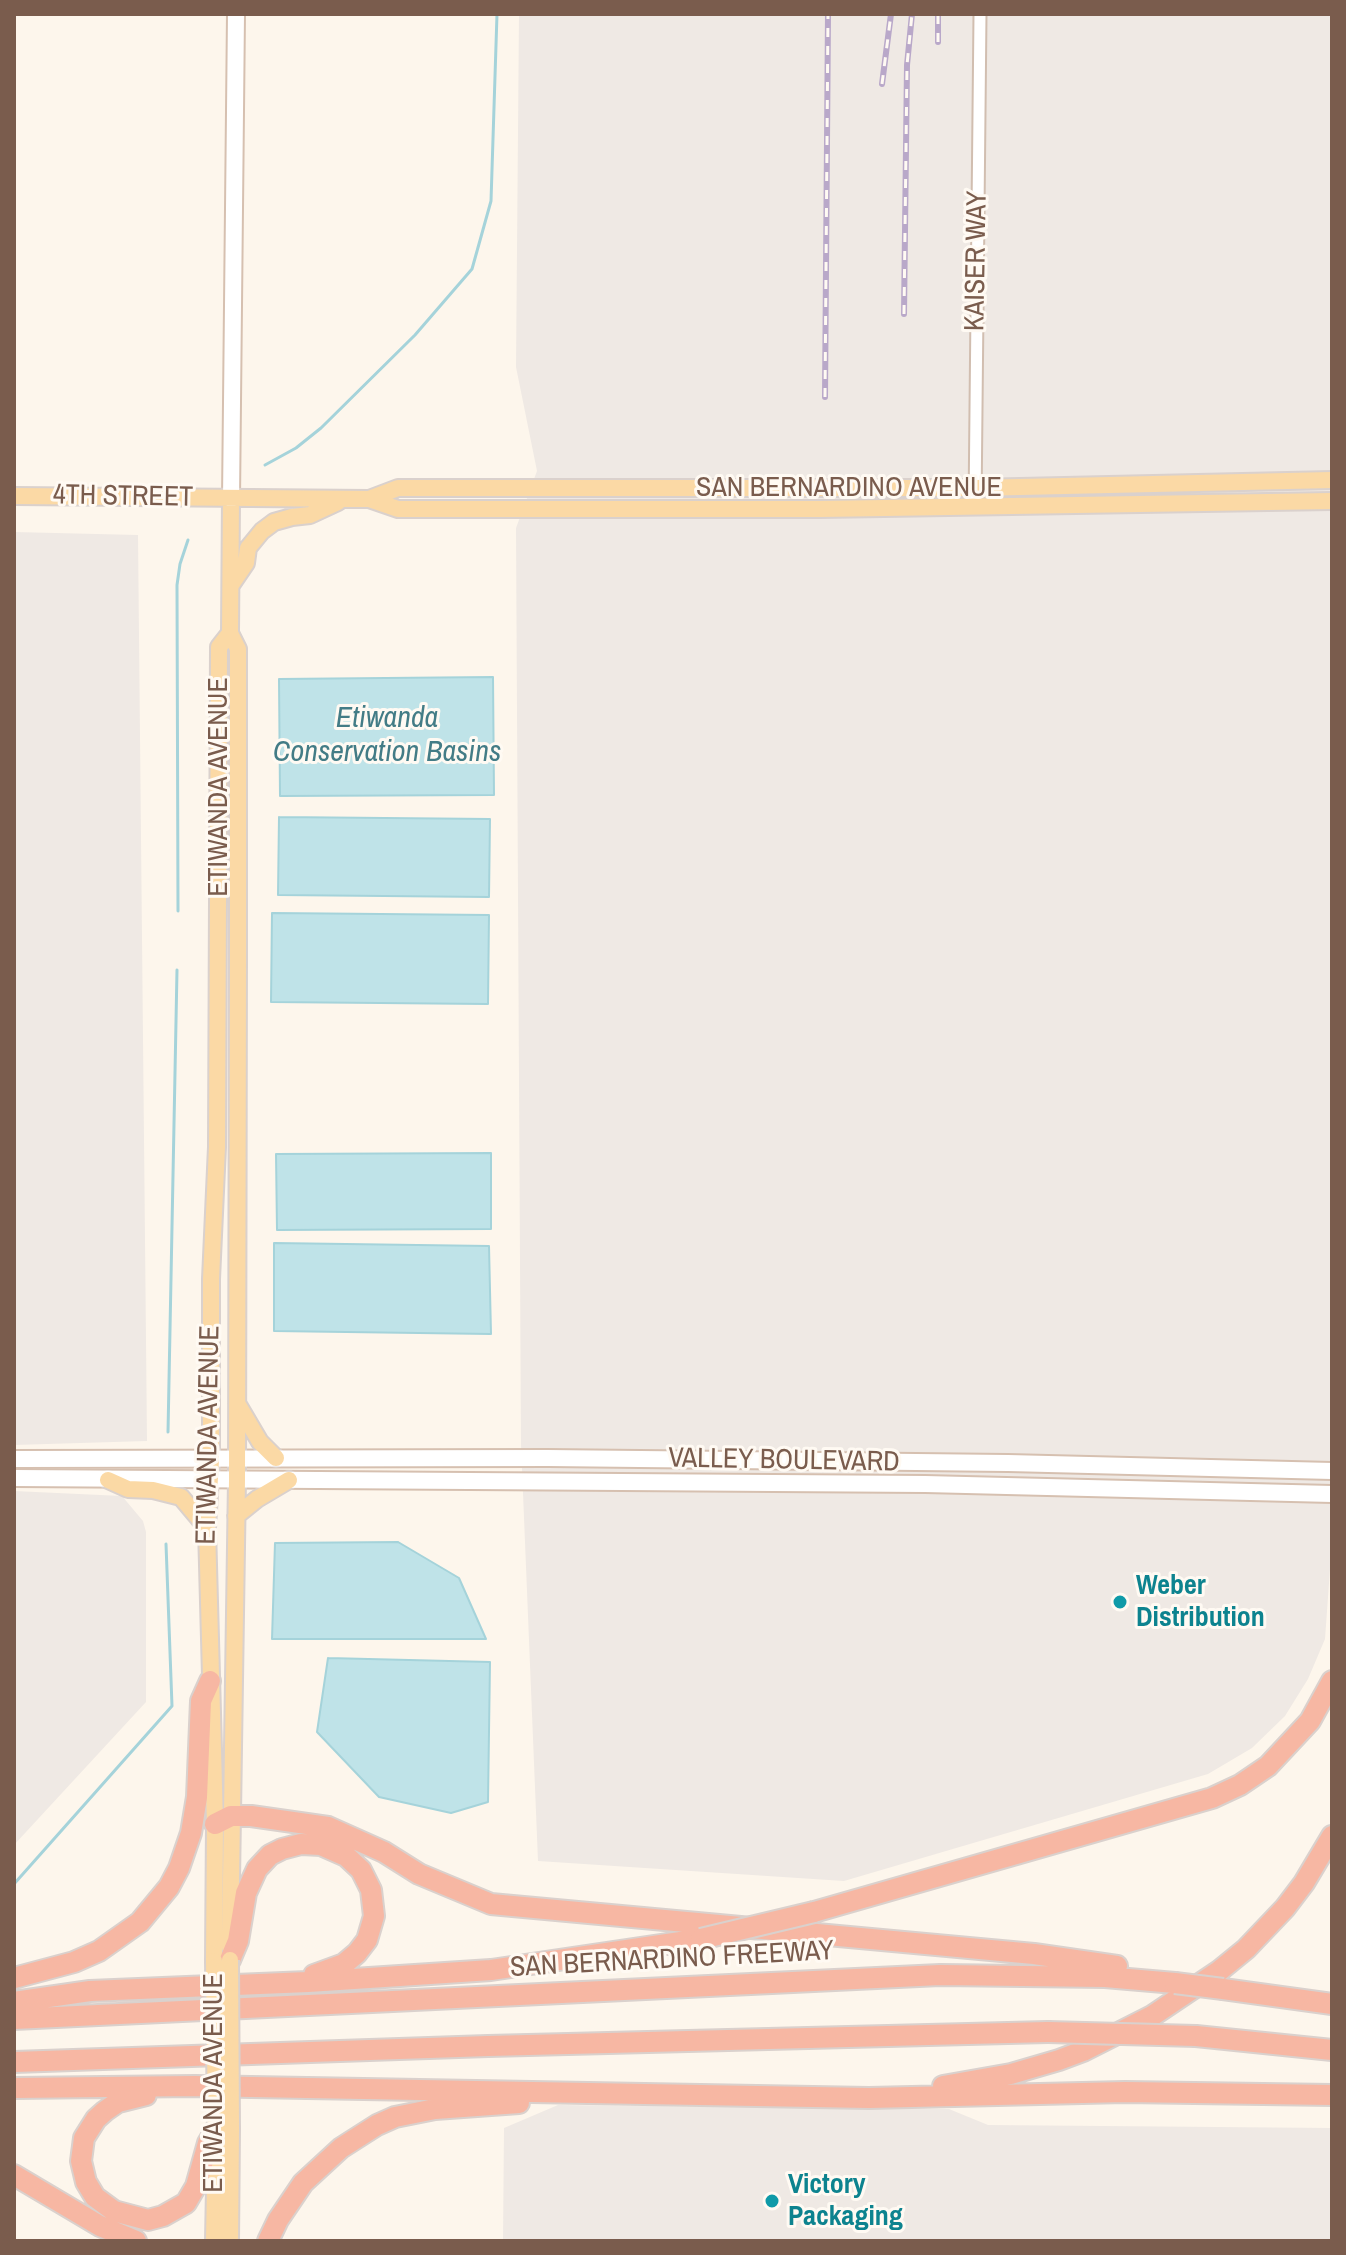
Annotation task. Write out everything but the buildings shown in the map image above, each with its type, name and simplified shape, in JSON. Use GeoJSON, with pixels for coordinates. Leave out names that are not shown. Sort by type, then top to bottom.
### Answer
{"type":"FeatureCollection","features":[{"type":"Feature","properties":{"kind":"highway"},"geometry":{"type":"LineString","coordinates":[[14,1978],[74,1962],[99,1951],[140,1922],[169,1887],[191,1833],[197,1797],[201,1701],[210,1681]]}},
{"type":"Feature","properties":{"kind":"highway"},"geometry":{"type":"LineString","coordinates":[[14,2002],[90,1991],[491,1970],[701,1939],[814,1912],[1212,1798],[1240,1785],[1268,1766],[1310,1721],[1332,1681]]}},
{"type":"Feature","properties":{"kind":"highway"},"geometry":{"type":"LineString","coordinates":[[223,1820],[260,1816],[328,1827],[384,1852],[419,1874],[491,1904],[1034,1954],[1133,1968],[1175,1983]]}},
{"type":"Feature","properties":{"kind":"highway"},"geometry":{"type":"LineString","coordinates":[[824,2096],[860,2090],[949,2086],[1011,2074],[1071,2056],[1127,2030],[1182,1997],[1246,1949],[1285,1908],[1332,1836]]}},
{"type":"Feature","properties":{"kind":"highway"},"geometry":{"type":"LineString","coordinates":[[222,1960],[238,1941],[246,1893],[265,1860],[282,1849],[306,1844],[327,1846],[340,1852],[361,1870],[371,1890],[374,1916],[367,1940],[344,1964],[329,1971],[266,1982]]}},
{"type":"Feature","properties":{"kind":"highway","name":"SAN BERNARDINO FREEWAY"},"geometry":{"type":"LineString","coordinates":[[14,2019],[940,1975],[1105,1977],[1332,2004]]}},
{"type":"Feature","properties":{"kind":"highway"},"geometry":{"type":"LineString","coordinates":[[14,2062],[442,2047],[1048,2032],[1196,2036],[1332,2050]]}},
{"type":"Feature","properties":{"kind":"highway"},"geometry":{"type":"LineString","coordinates":[[14,2088],[211,2086],[945,2097],[1125,2092],[1332,2095]]}},
{"type":"Feature","properties":{"kind":"highway"},"geometry":{"type":"LineString","coordinates":[[211,2086],[129,2098],[105,2111],[84,2138],[81,2167],[95,2197],[114,2211],[139,2219],[163,2216],[186,2203],[192,2194],[208,2143],[223,2129]]}},
{"type":"Feature","properties":{"kind":"highway"},"geometry":{"type":"LineString","coordinates":[[268,2241],[303,2183],[341,2148],[377,2125],[395,2117],[435,2109],[566,2100],[590,2094]]}},
{"type":"Feature","properties":{"kind":"highway"},"geometry":{"type":"LineString","coordinates":[[14,2175],[100,2226],[136,2241]]}},
{"type":"Feature","properties":{"kind":"main road","name":"ETIWANDA AVENUE"},"geometry":{"type":"LineString","coordinates":[[230,2241],[223,2129],[222,1960],[223,1820],[237,1480],[238,649],[230,633],[236,14]]}},
{"type":"Feature","properties":{"kind":"main road","name":"SAN BERNARDINO AVENUE"},"geometry":{"type":"LineString","coordinates":[[369,499],[398,488],[975,488],[1332,480]]}},
{"type":"Feature","properties":{"kind":"main road","name":"4TH STREET"},"geometry":{"type":"LineString","coordinates":[[14,496],[231,499]]}},
{"type":"Feature","properties":{"kind":"main road","name":"SAN BERNARDINO AVENUE"},"geometry":{"type":"LineString","coordinates":[[231,499],[369,499],[398,509],[975,507],[1332,501]]}},
{"type":"Feature","properties":{"kind":"main road"},"geometry":{"type":"LineString","coordinates":[[231,585],[246,563],[248,548],[262,531],[274,522],[310,515],[344,499]]}},
{"type":"Feature","properties":{"kind":"main road","name":"ETIWANDA AVENUE"},"geometry":{"type":"LineString","coordinates":[[223,1820],[210,1681],[207,1528],[217,1132],[219,647],[230,633]]}},
{"type":"Feature","properties":{"kind":"main road"},"geometry":{"type":"LineString","coordinates":[[236,1402],[260,1442],[276,1458]]}},
{"type":"Feature","properties":{"kind":"main road"},"geometry":{"type":"LineString","coordinates":[[14,1459],[75,1457]]}},
{"type":"Feature","properties":{"kind":"main road"},"geometry":{"type":"LineString","coordinates":[[14,1466],[62,1465],[75,1457]]}},
{"type":"Feature","properties":{"kind":"main road","name":"VALLEY BOULEVARD"},"geometry":{"type":"LineString","coordinates":[[75,1457],[925,1462],[1332,1471]]}},
{"type":"Feature","properties":{"kind":"main road","name":"VALLEY BOULEVARD"},"geometry":{"type":"LineString","coordinates":[[14,1478],[912,1484],[1332,1494]]}},
{"type":"Feature","properties":{"kind":"main road"},"geometry":{"type":"LineString","coordinates":[[108,1480],[128,1489],[153,1490],[181,1497],[207,1528]]}},
{"type":"Feature","properties":{"kind":"main road"},"geometry":{"type":"LineString","coordinates":[[236,1516],[289,1480]]}},
{"type":"Feature","properties":{"kind":"main road","name":"ETIWANDA AVENUE"},"geometry":{"type":"LineString","coordinates":[[214,2241],[223,2129]]}},
{"type":"Feature","properties":{"kind":"street","name":"KAISER WAY"},"geometry":{"type":"LineString","coordinates":[[975,507],[980,14]]}},
{"type":"Feature","properties":{"kind":"shaded area"},"geometry":{"type":"Polygon","coordinates":[[[519,14],[1332,14],[1332,1541],[1325,1639],[1308,1679],[1285,1716],[1252,1748],[1208,1774],[844,1881],[538,1861],[521,1444],[516,528],[537,471],[516,367],[519,14]]]}},
{"type":"Feature","properties":{"kind":"shaded area"},"geometry":{"type":"Polygon","coordinates":[[[14,532],[138,535],[147,1441],[14,1445],[14,532]]]}},
{"type":"Feature","properties":{"kind":"shaded area"},"geometry":{"type":"Polygon","coordinates":[[[14,1491],[122,1496],[143,1521],[146,1532],[146,1702],[14,1845],[14,1491]]]}},
{"type":"Feature","properties":{"kind":"shaded area"},"geometry":{"type":"Polygon","coordinates":[[[558,2105],[949,2109],[988,2125],[1332,2128],[1332,2241],[503,2241],[504,2128],[558,2105]]]}},
{"type":"Feature","properties":{"kind":"water","name":"Etiwanda Conservation Basins"},"geometry":{"type":"Polygon","coordinates":[[[493,677],[494,795],[280,796],[279,679],[493,677]]]}},
{"type":"Feature","properties":{"kind":"water","name":"Etiwanda Conservation Basins"},"geometry":{"type":"Polygon","coordinates":[[[279,817],[490,819],[489,897],[278,895],[279,817]]]}},
{"type":"Feature","properties":{"kind":"water"},"geometry":{"type":"Polygon","coordinates":[[[272,913],[489,915],[488,1004],[271,1002],[272,913]]]}},
{"type":"Feature","properties":{"kind":"water"},"geometry":{"type":"Polygon","coordinates":[[[491,1153],[491,1229],[277,1230],[276,1154],[491,1153]]]}},
{"type":"Feature","properties":{"kind":"water"},"geometry":{"type":"Polygon","coordinates":[[[274,1243],[489,1246],[491,1334],[274,1331],[274,1243]]]}},
{"type":"Feature","properties":{"kind":"water"},"geometry":{"type":"Polygon","coordinates":[[[398,1542],[459,1578],[486,1639],[272,1639],[275,1543],[398,1542]]]}},
{"type":"Feature","properties":{"kind":"water"},"geometry":{"type":"Polygon","coordinates":[[[328,1658],[490,1662],[488,1802],[451,1813],[379,1797],[317,1732],[328,1658]]]}},
{"type":"Feature","properties":{"kind":"waterway"},"geometry":{"type":"LineString","coordinates":[[265,465],[296,448],[321,428],[415,335],[472,269],[491,201],[497,14]]}},
{"type":"Feature","properties":{"kind":"waterway"},"geometry":{"type":"LineString","coordinates":[[178,911],[177,585],[188,540]]}},
{"type":"Feature","properties":{"kind":"waterway"},"geometry":{"type":"LineString","coordinates":[[168,1432],[177,970]]}},
{"type":"Feature","properties":{"kind":"waterway"},"geometry":{"type":"LineString","coordinates":[[14,1884],[172,1706],[166,1544]]}},
{"type":"Feature","properties":{"kind":"railway"},"geometry":{"type":"LineString","coordinates":[[825,397],[828,14]]}},
{"type":"Feature","properties":{"kind":"railway"},"geometry":{"type":"LineString","coordinates":[[882,84],[891,14]]}},
{"type":"Feature","properties":{"kind":"railway"},"geometry":{"type":"LineString","coordinates":[[904,314],[907,65],[912,14]]}},
{"type":"Feature","properties":{"kind":"railway"},"geometry":{"type":"LineString","coordinates":[[938,14],[938,42]]}},
{"type":"Feature","properties":{"kind":"place","name":"Weber Distribution"},"geometry":{"type":"Point","coordinates":[1120,1602]}},
{"type":"Feature","properties":{"kind":"place","name":"Victory Packaging"},"geometry":{"type":"Point","coordinates":[772,2201]}}]}
